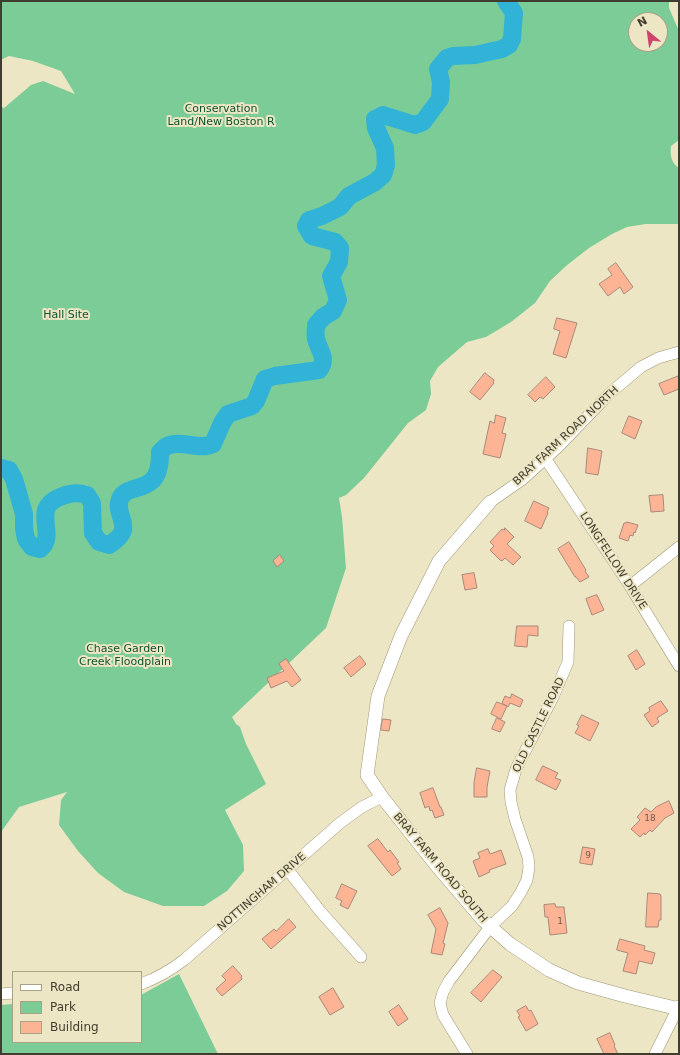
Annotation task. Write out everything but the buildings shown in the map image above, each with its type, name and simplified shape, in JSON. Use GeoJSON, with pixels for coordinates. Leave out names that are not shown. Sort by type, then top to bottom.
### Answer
{"type":"FeatureCollection","features":[{"type":"Feature","properties":{"kind":"street","name":"BRAY FARM ROAD NORTH"},"geometry":{"type":"LineString","coordinates":[[367,774],[378,696],[401,636],[439,561],[490,502],[523,479],[558,447],[609,394],[641,367],[658,358],[679,352]]}},
{"type":"Feature","properties":{"kind":"street","name":"LONGFELLOW DRIVE"},"geometry":{"type":"LineString","coordinates":[[545,458],[630,586],[679,666]]}},
{"type":"Feature","properties":{"kind":"street"},"geometry":{"type":"LineString","coordinates":[[630,586],[679,547]]}},
{"type":"Feature","properties":{"kind":"street","name":"OLD CASTLE ROAD"},"geometry":{"type":"LineString","coordinates":[[467,1054],[442,1015],[440,1003],[443,992],[449,981],[490,927],[512,906],[527,880],[529,867],[528,857],[515,819],[510,790],[516,769],[554,697],[568,662],[569,626]]}},
{"type":"Feature","properties":{"kind":"street","name":"BRAY FARM ROAD SOUTH"},"geometry":{"type":"LineString","coordinates":[[367,774],[382,797],[436,865],[483,920],[510,944],[549,970],[578,983],[625,996],[679,1008]]}},
{"type":"Feature","properties":{"kind":"street","name":"NOTTINGHAM DRIVE"},"geometry":{"type":"LineString","coordinates":[[142,984],[171,970],[184,960],[340,823],[362,807],[382,797]]}},
{"type":"Feature","properties":{"kind":"street"},"geometry":{"type":"LineString","coordinates":[[288,870],[320,911],[361,957]]}},
{"type":"Feature","properties":{"kind":"street"},"geometry":{"type":"LineString","coordinates":[[1,994],[12,993]]}},
{"type":"Feature","properties":{"kind":"street"},"geometry":{"type":"LineString","coordinates":[[655,1054],[679,1008]]}},
{"type":"Feature","properties":{"kind":"green space"},"geometry":{"type":"Polygon","coordinates":[[[1,1],[669,1],[669,8],[679,31],[679,140],[671,146],[671,153],[673,161],[679,168],[679,224],[646,224],[627,227],[612,234],[589,248],[566,266],[550,281],[535,303],[511,322],[486,337],[467,342],[438,367],[430,381],[431,394],[426,410],[408,423],[364,478],[346,495],[339,498],[346,568],[326,628],[232,717],[236,724],[240,727],[246,744],[266,784],[225,810],[243,845],[244,871],[227,891],[204,906],[163,906],[124,892],[98,873],[78,851],[59,825],[61,800],[67,792],[19,807],[1,832],[1,107],[4,108],[31,85],[43,81],[75,94],[61,71],[33,61],[9,56],[1,60],[1,1]]]}},
{"type":"Feature","properties":{"kind":"green space"},"geometry":{"type":"Polygon","coordinates":[[[179,974],[218,1054],[1,1054],[1,1005],[12,1004],[12,1043],[142,1043],[142,994],[179,974]]]}},
{"type":"Feature","properties":{"kind":"waterway"},"geometry":{"type":"LineString","coordinates":[[1,468],[9,470],[14,479],[24,514],[26,539],[32,547],[40,549],[45,543],[45,515],[51,502],[60,497],[77,493],[87,495],[92,503],[93,533],[99,542],[109,545],[118,539],[122,533],[123,522],[119,511],[120,499],[124,493],[150,483],[159,467],[160,452],[164,448],[173,444],[202,446],[213,444],[222,423],[228,414],[252,406],[256,401],[265,379],[275,376],[319,370],[322,366],[323,358],[316,339],[316,325],[323,317],[333,311],[338,300],[331,276],[339,262],[340,248],[335,242],[312,236],[306,226],[309,220],[322,216],[340,207],[349,196],[375,182],[383,175],[386,165],[385,148],[376,128],[375,119],[383,115],[415,125],[423,122],[440,99],[441,82],[438,69],[447,58],[453,56],[475,55],[502,49],[509,45],[512,39],[514,13],[506,1]]}},
{"type":"Feature","properties":{"kind":"park label","name":"Conservation Land/New Boston R"},"geometry":{"type":"Point","coordinates":[221,115]}},
{"type":"Feature","properties":{"kind":"park label","name":"Hall Site"},"geometry":{"type":"Point","coordinates":[66,315]}},
{"type":"Feature","properties":{"kind":"park label","name":"Chase Garden Creek Floodplain"},"geometry":{"type":"Point","coordinates":[125,655]}}]}
